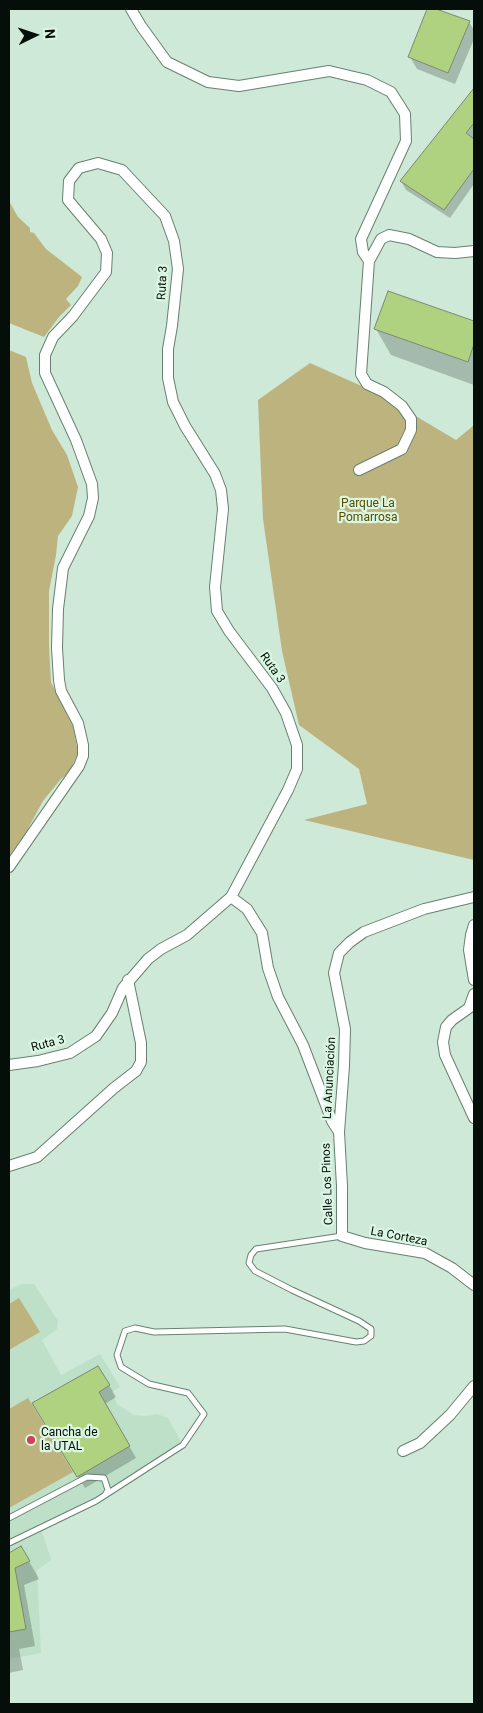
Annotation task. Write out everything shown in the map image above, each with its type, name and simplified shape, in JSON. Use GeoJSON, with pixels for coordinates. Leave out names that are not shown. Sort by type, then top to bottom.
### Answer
{"type":"FeatureCollection","features":[{"type":"Feature","properties":{"kind":"street"},"geometry":{"type":"LineString","coordinates":[[131,9],[167,62],[208,82],[239,86],[329,71],[367,80],[391,92],[405,114],[406,140],[361,239],[364,252],[369,261]]}},
{"type":"Feature","properties":{"kind":"street","name":"Ruta 3"},"geometry":{"type":"LineString","coordinates":[[9,867],[79,766],[83,756],[83,745],[78,723],[58,680],[58,608],[63,568],[89,516],[93,498],[92,484],[76,440],[45,372],[45,355],[53,337],[73,316],[106,272],[107,253],[101,239],[68,200],[69,181],[79,168],[98,163],[122,170],[165,216],[174,241],[178,269],[168,350],[168,378],[173,402],[185,426],[215,474],[221,490],[223,509],[214,587],[217,611],[229,632],[272,688],[286,713],[297,745],[296,769],[288,790],[231,897],[187,935],[148,958],[122,988],[112,1014],[96,1036],[70,1053],[38,1061],[9,1065]]}},
{"type":"Feature","properties":{"kind":"street"},"geometry":{"type":"LineString","coordinates":[[359,470],[402,449],[411,430],[411,419],[402,406],[384,392],[367,384],[360,374],[369,261],[381,239],[389,235],[409,239],[437,252],[474,251]]}},
{"type":"Feature","properties":{"kind":"street","name":"La Anunciación"},"geometry":{"type":"LineString","coordinates":[[339,1132],[345,1029],[334,973],[339,953],[364,932],[424,909],[474,896]]}},
{"type":"Feature","properties":{"kind":"street"},"geometry":{"type":"LineString","coordinates":[[231,897],[247,909],[262,933],[268,968],[278,997],[303,1045],[332,1120],[339,1132]]}},
{"type":"Feature","properties":{"kind":"street"},"geometry":{"type":"LineString","coordinates":[[474,925],[469,950],[474,980]]}},
{"type":"Feature","properties":{"kind":"street"},"geometry":{"type":"LineString","coordinates":[[9,1166],[37,1157],[114,1088],[136,1071],[141,1062],[142,1043],[128,980]]}},
{"type":"Feature","properties":{"kind":"street"},"geometry":{"type":"LineString","coordinates":[[474,994],[469,1008],[452,1020],[446,1027],[443,1042],[450,1067],[474,1118]]}},
{"type":"Feature","properties":{"kind":"street","name":"Calle Los Pinos"},"geometry":{"type":"LineString","coordinates":[[339,1132],[342,1236]]}},
{"type":"Feature","properties":{"kind":"street","name":"La Corteza"},"geometry":{"type":"LineString","coordinates":[[342,1236],[365,1243],[425,1253],[452,1268],[474,1285]]}},
{"type":"Feature","properties":{"kind":"street"},"geometry":{"type":"LineString","coordinates":[[402,1450],[420,1443],[450,1415],[474,1386]]}},
{"type":"Feature","properties":{"kind":"lane"},"geometry":{"type":"LineString","coordinates":[[9,1543],[104,1496],[184,1445],[204,1414],[188,1393],[149,1384],[121,1366],[117,1355],[125,1331],[135,1328],[154,1332],[285,1329],[356,1342],[364,1341],[371,1336],[371,1329],[360,1321],[255,1271],[250,1263],[251,1255],[256,1249],[342,1236]]}},
{"type":"Feature","properties":{"kind":"lane"},"geometry":{"type":"LineString","coordinates":[[9,1518],[88,1477],[104,1478],[108,1490],[104,1496]]}},
{"type":"Feature","properties":{"kind":"shaded area"},"geometry":{"type":"Polygon","coordinates":[[[22,1284],[34,1284],[58,1321],[57,1329],[42,1340],[61,1375],[100,1354],[120,1387],[112,1392],[117,1404],[134,1415],[148,1416],[157,1414],[168,1418],[183,1445],[121,1485],[41,1528],[51,1560],[37,1570],[41,1653],[9,1659],[9,1290],[22,1284]]]}},
{"type":"Feature","properties":{"kind":"green space"},"geometry":{"type":"Polygon","coordinates":[[[9,201],[18,217],[30,228],[30,232],[34,233],[46,249],[82,277],[78,286],[66,299],[71,305],[44,337],[9,323],[9,201]]]}},
{"type":"Feature","properties":{"kind":"green space"},"geometry":{"type":"Polygon","coordinates":[[[9,350],[26,357],[32,383],[52,430],[67,455],[78,487],[72,516],[58,536],[49,591],[49,647],[51,682],[73,726],[78,752],[70,771],[43,801],[25,834],[9,856],[9,350]]]}},
{"type":"Feature","properties":{"kind":"green space","name":"Parque La Pomarrosa"},"geometry":{"type":"Polygon","coordinates":[[[310,363],[377,393],[456,440],[474,425],[474,860],[304,820],[367,804],[359,769],[299,725],[282,651],[263,519],[258,400],[310,363]]]}},
{"type":"Feature","properties":{"kind":"green space"},"geometry":{"type":"Polygon","coordinates":[[[19,1298],[40,1332],[9,1350],[9,1304],[19,1298]]]}},
{"type":"Feature","properties":{"kind":"green space","name":"Cancha de la UTAL"},"geometry":{"type":"Polygon","coordinates":[[[28,1398],[73,1472],[9,1508],[9,1409],[28,1398]]]}},
{"type":"Feature","properties":{"kind":"building"},"geometry":{"type":"Polygon","coordinates":[[[427,9],[436,9],[470,21],[448,73],[408,57],[427,9]]]}},
{"type":"Feature","properties":{"kind":"building"},"geometry":{"type":"Polygon","coordinates":[[[474,88],[474,123],[466,133],[474,139],[474,169],[444,210],[400,181],[474,88]]]}},
{"type":"Feature","properties":{"kind":"building"},"geometry":{"type":"Polygon","coordinates":[[[388,291],[474,321],[474,344],[468,362],[374,329],[388,291]]]}},
{"type":"Feature","properties":{"kind":"building"},"geometry":{"type":"Polygon","coordinates":[[[98,1366],[110,1385],[99,1392],[130,1446],[77,1477],[32,1403],[98,1366]]]}},
{"type":"Feature","properties":{"kind":"building"},"geometry":{"type":"Polygon","coordinates":[[[21,1546],[30,1561],[15,1568],[26,1629],[9,1632],[9,1553],[21,1546]]]}},
{"type":"Feature","properties":{"kind":"place","name":"Cancha de la UTAL"},"geometry":{"type":"Point","coordinates":[31,1440]}}]}
